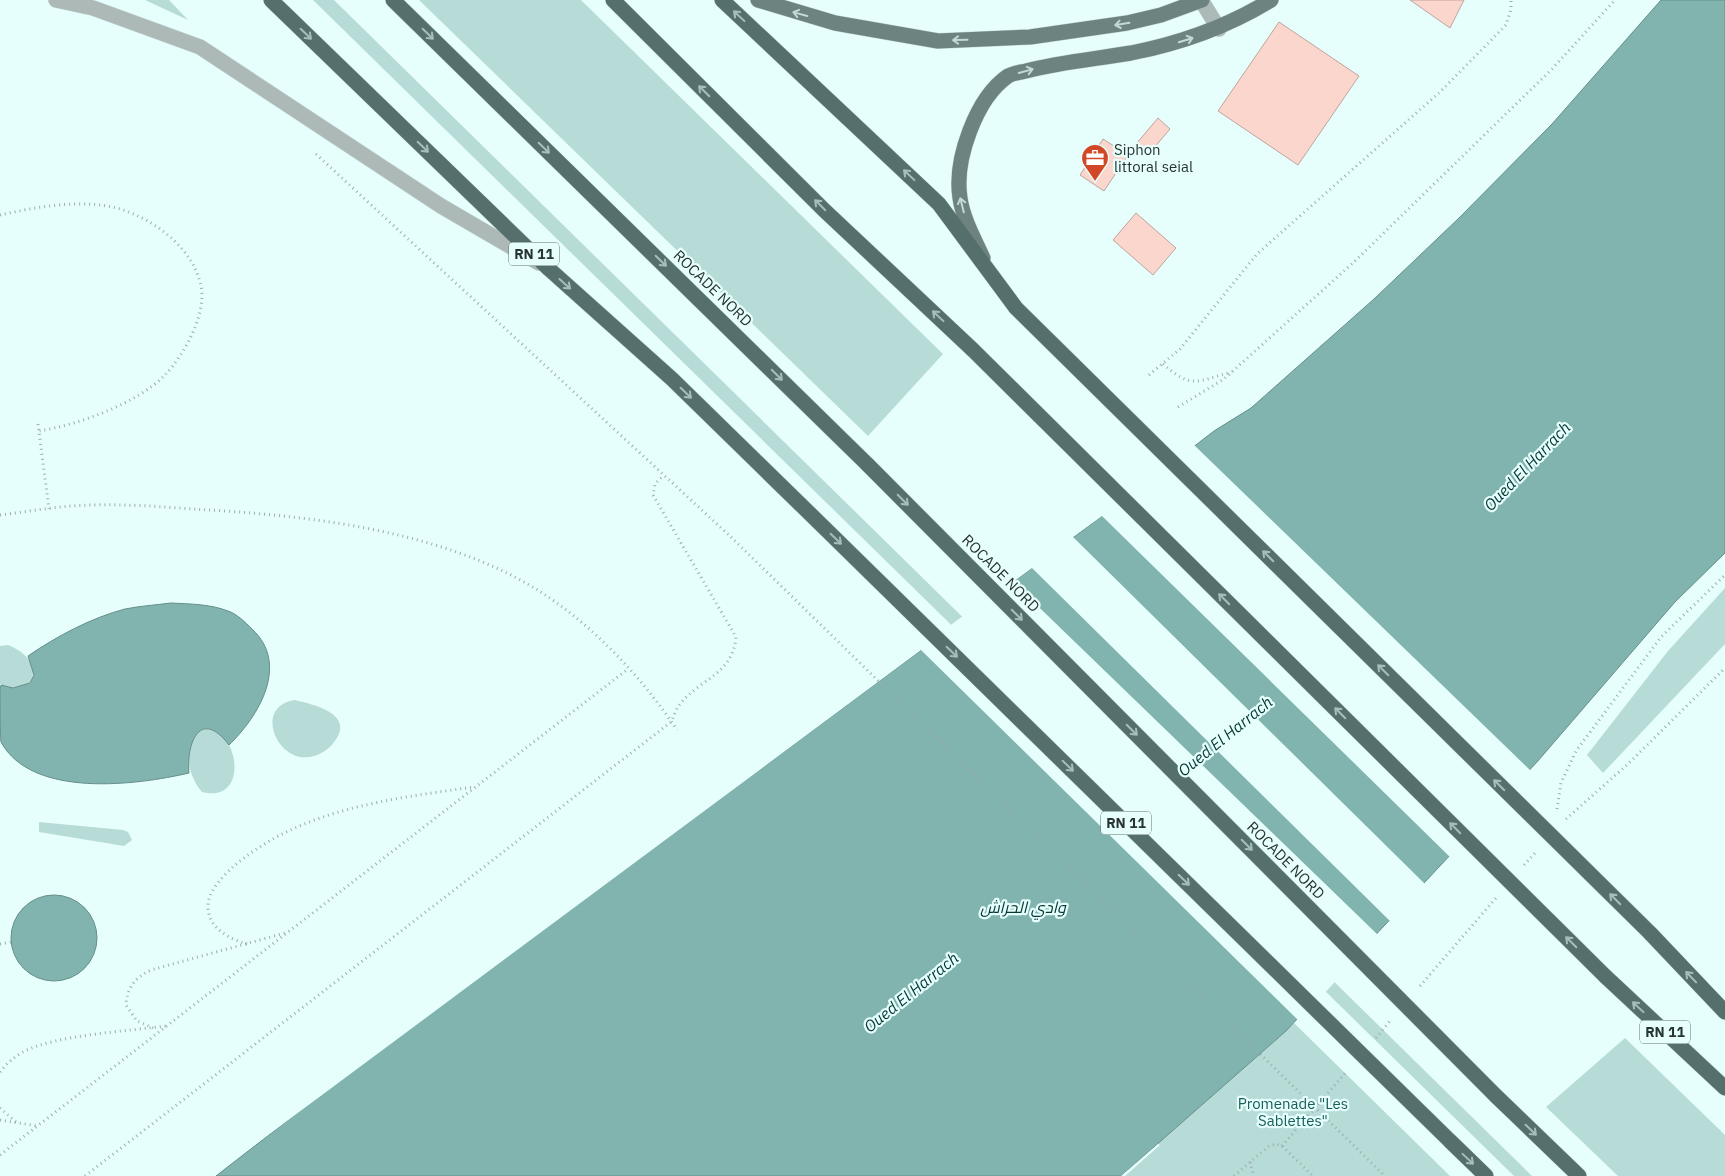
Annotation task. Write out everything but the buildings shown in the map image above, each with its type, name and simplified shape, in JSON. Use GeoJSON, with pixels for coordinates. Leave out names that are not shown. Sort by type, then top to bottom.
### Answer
{"type":"FeatureCollection","features":[{"type":"Feature","properties":{"kind":"highway","name":"RN 11"},"geometry":{"type":"LineString","coordinates":[[271,0],[549,269],[672,380],[1486,1176]]}},
{"type":"Feature","properties":{"kind":"highway","name":"ROCADE NORD"},"geometry":{"type":"LineString","coordinates":[[393,0],[868,465],[1496,1096],[1579,1176]]}},
{"type":"Feature","properties":{"kind":"highway","name":"RN 11"},"geometry":{"type":"LineString","coordinates":[[613,0],[824,210],[974,350],[1605,976],[1725,1088]]}},
{"type":"Feature","properties":{"kind":"highway"},"geometry":{"type":"LineString","coordinates":[[722,0],[940,204],[1016,308],[1650,933],[1725,1012]]}},
{"type":"Feature","properties":{"kind":"main road"},"geometry":{"type":"LineString","coordinates":[[758,0],[835,24],[938,41],[1030,37],[1127,23],[1201,0]]}},
{"type":"Feature","properties":{"kind":"main road"},"geometry":{"type":"LineString","coordinates":[[987,266],[967,222],[960,198],[959,175],[973,121],[985,98],[1009,76],[1039,68],[1180,42],[1219,29],[1271,0]]}},
{"type":"Feature","properties":{"kind":"street"},"geometry":{"type":"LineString","coordinates":[[56,0],[93,8],[200,47],[441,206],[549,269]]}},
{"type":"Feature","properties":{"kind":"street"},"geometry":{"type":"LineString","coordinates":[[1201,0],[1219,29]]}},
{"type":"Feature","properties":{"kind":"path"},"geometry":{"type":"LineString","coordinates":[[1149,375],[1180,349],[1257,254],[1440,92],[1506,25],[1511,9],[1511,0]]}},
{"type":"Feature","properties":{"kind":"path"},"geometry":{"type":"LineString","coordinates":[[1178,407],[1224,379],[1285,325],[1467,154],[1552,70],[1615,0]]}},
{"type":"Feature","properties":{"kind":"path"},"geometry":{"type":"LineString","coordinates":[[309,147],[731,537],[1385,1176]]}},
{"type":"Feature","properties":{"kind":"path"},"geometry":{"type":"LineString","coordinates":[[0,214],[33,207],[72,204],[119,209],[154,224],[176,243],[193,263],[202,288],[198,321],[185,351],[164,376],[132,398],[90,418],[39,431]]}},
{"type":"Feature","properties":{"kind":"path"},"geometry":{"type":"LineString","coordinates":[[1163,364],[1178,378],[1190,382],[1232,372]]}},
{"type":"Feature","properties":{"kind":"path"},"geometry":{"type":"LineString","coordinates":[[38,424],[49,509]]}},
{"type":"Feature","properties":{"kind":"path"},"geometry":{"type":"LineString","coordinates":[[85,1176],[671,722],[680,704],[726,666],[735,650],[736,637],[653,495],[655,484],[664,475]]}},
{"type":"Feature","properties":{"kind":"path"},"geometry":{"type":"LineString","coordinates":[[0,515],[72,506],[162,507],[261,513],[354,525],[428,544],[476,560],[536,589],[561,606],[590,631],[628,669],[677,730]]}},
{"type":"Feature","properties":{"kind":"path"},"geometry":{"type":"LineString","coordinates":[[1557,811],[1561,783],[1576,751],[1661,638],[1725,576]]}},
{"type":"Feature","properties":{"kind":"path"},"geometry":{"type":"LineString","coordinates":[[0,1155],[628,669]]}},
{"type":"Feature","properties":{"kind":"path"},"geometry":{"type":"LineString","coordinates":[[247,944],[220,930],[211,922],[208,904],[214,890],[225,874],[253,850],[297,826],[357,806],[389,799],[475,787]]}},
{"type":"Feature","properties":{"kind":"path"},"geometry":{"type":"LineString","coordinates":[[153,1028],[137,1021],[126,1005],[131,986],[139,976],[151,970],[287,933]]}},
{"type":"Feature","properties":{"kind":"path"},"geometry":{"type":"LineString","coordinates":[[0,944],[11,942]]}},
{"type":"Feature","properties":{"kind":"path"},"geometry":{"type":"LineString","coordinates":[[0,1072],[10,1061],[27,1050],[73,1039],[166,1026]]}},
{"type":"Feature","properties":{"kind":"path"},"geometry":{"type":"LineString","coordinates":[[0,1108],[16,1122]]}},
{"type":"Feature","properties":{"kind":"path"},"geometry":{"type":"LineString","coordinates":[[0,1120],[38,1126]]}},
{"type":"Feature","properties":{"kind":"path"},"geometry":{"type":"LineString","coordinates":[[1234,1176],[1269,1146],[1276,1144],[1282,1146],[1313,1176]]}},
{"type":"Feature","properties":{"kind":"path"},"geometry":{"type":"LineString","coordinates":[[1250,1162],[1254,1176]]}},
{"type":"Feature","properties":{"kind":"green space"},"geometry":{"type":"Polygon","coordinates":[[[145,0],[169,0],[188,20],[145,0]]]}},
{"type":"Feature","properties":{"kind":"green space"},"geometry":{"type":"Polygon","coordinates":[[[313,0],[334,0],[1532,1176],[1514,1176],[313,0]]]}},
{"type":"Feature","properties":{"kind":"green space"},"geometry":{"type":"Polygon","coordinates":[[[419,0],[581,0],[943,354],[868,436],[419,0]]]}},
{"type":"Feature","properties":{"kind":"green space"},"geometry":{"type":"Polygon","coordinates":[[[1725,588],[1725,644],[1603,773],[1587,755],[1668,651],[1725,588]]]}},
{"type":"Feature","properties":{"kind":"green space"},"geometry":{"type":"Polygon","coordinates":[[[8,645],[21,652],[29,660],[33,669],[29,683],[22,687],[12,688],[0,684],[0,646],[8,645]]]}},
{"type":"Feature","properties":{"kind":"green space"},"geometry":{"type":"Polygon","coordinates":[[[295,700],[319,707],[334,715],[339,721],[338,736],[328,749],[308,757],[295,755],[284,748],[276,738],[273,726],[274,715],[281,705],[295,700]]]}},
{"type":"Feature","properties":{"kind":"green space"},"geometry":{"type":"Polygon","coordinates":[[[207,729],[218,733],[227,741],[232,753],[233,778],[227,788],[217,793],[202,792],[193,777],[188,757],[192,739],[198,733],[207,729]]]}},
{"type":"Feature","properties":{"kind":"green space"},"geometry":{"type":"Polygon","coordinates":[[[39,822],[123,830],[128,832],[132,840],[124,846],[39,832],[39,822]]]}},
{"type":"Feature","properties":{"kind":"green space","name":"Promenade \"Les Sablettes\""},"geometry":{"type":"Polygon","coordinates":[[[1294,1023],[1450,1176],[1121,1176],[1286,1031],[1294,1023]]]}},
{"type":"Feature","properties":{"kind":"green space"},"geometry":{"type":"Polygon","coordinates":[[[1625,1038],[1725,1135],[1725,1176],[1618,1176],[1546,1107],[1625,1038]]]}},
{"type":"Feature","properties":{"kind":"water","name":"وادي الحراش"},"geometry":{"type":"Polygon","coordinates":[[[1661,0],[1725,0],[1725,553],[1675,602],[1537,762],[1286,1031],[1121,1176],[216,1176],[323,1093],[1144,485],[1214,431],[1251,408],[1374,299],[1459,218],[1552,124],[1661,0]]]}},
{"type":"Feature","properties":{"kind":"water"},"geometry":{"type":"Polygon","coordinates":[[[171,603],[207,606],[231,612],[247,624],[263,643],[269,658],[266,689],[251,720],[229,745],[219,734],[211,729],[203,729],[197,734],[190,750],[189,773],[142,781],[115,783],[61,780],[36,773],[16,760],[1,742],[0,689],[1,685],[13,688],[30,683],[34,675],[28,656],[62,635],[100,617],[125,609],[171,603]]]}},
{"type":"Feature","properties":{"kind":"water"},"geometry":{"type":"Polygon","coordinates":[[[54,895],[78,902],[90,914],[97,938],[90,962],[78,974],[54,981],[30,974],[18,962],[11,938],[18,914],[30,902],[54,895]]]}},
{"type":"Feature","properties":{"kind":"pier"},"geometry":{"type":"Polygon","coordinates":[[[1193,444],[1531,771],[1451,858],[1102,516],[1073,537],[1426,885],[1424,886],[1459,921],[1459,924],[1440,941],[1437,941],[1403,909],[1391,922],[1032,568],[1013,582],[1378,935],[1299,1021],[921,650],[213,1176],[321,1091],[1044,556],[1007,520],[1027,497],[1030,497],[1070,537],[1193,444]]]}},
{"type":"Feature","properties":{"kind":"pier"},"geometry":{"type":"Polygon","coordinates":[[[1158,1144],[1160,1145],[1125,1176],[1121,1176],[1158,1144]]]}},
{"type":"Feature","properties":{"kind":"place","name":"Siphon littoral seial"},"geometry":{"type":"Point","coordinates":[1095,182]}},
{"type":"Feature","properties":{"kind":"water label","name":"Oued El Harrach"},"geometry":{"type":"Point","coordinates":[1527,466]}},
{"type":"Feature","properties":{"kind":"water label","name":"Oued El Harrach"},"geometry":{"type":"Point","coordinates":[1225,736]}},
{"type":"Feature","properties":{"kind":"water label","name":"Oued El Harrach"},"geometry":{"type":"Point","coordinates":[911,992]}}]}
